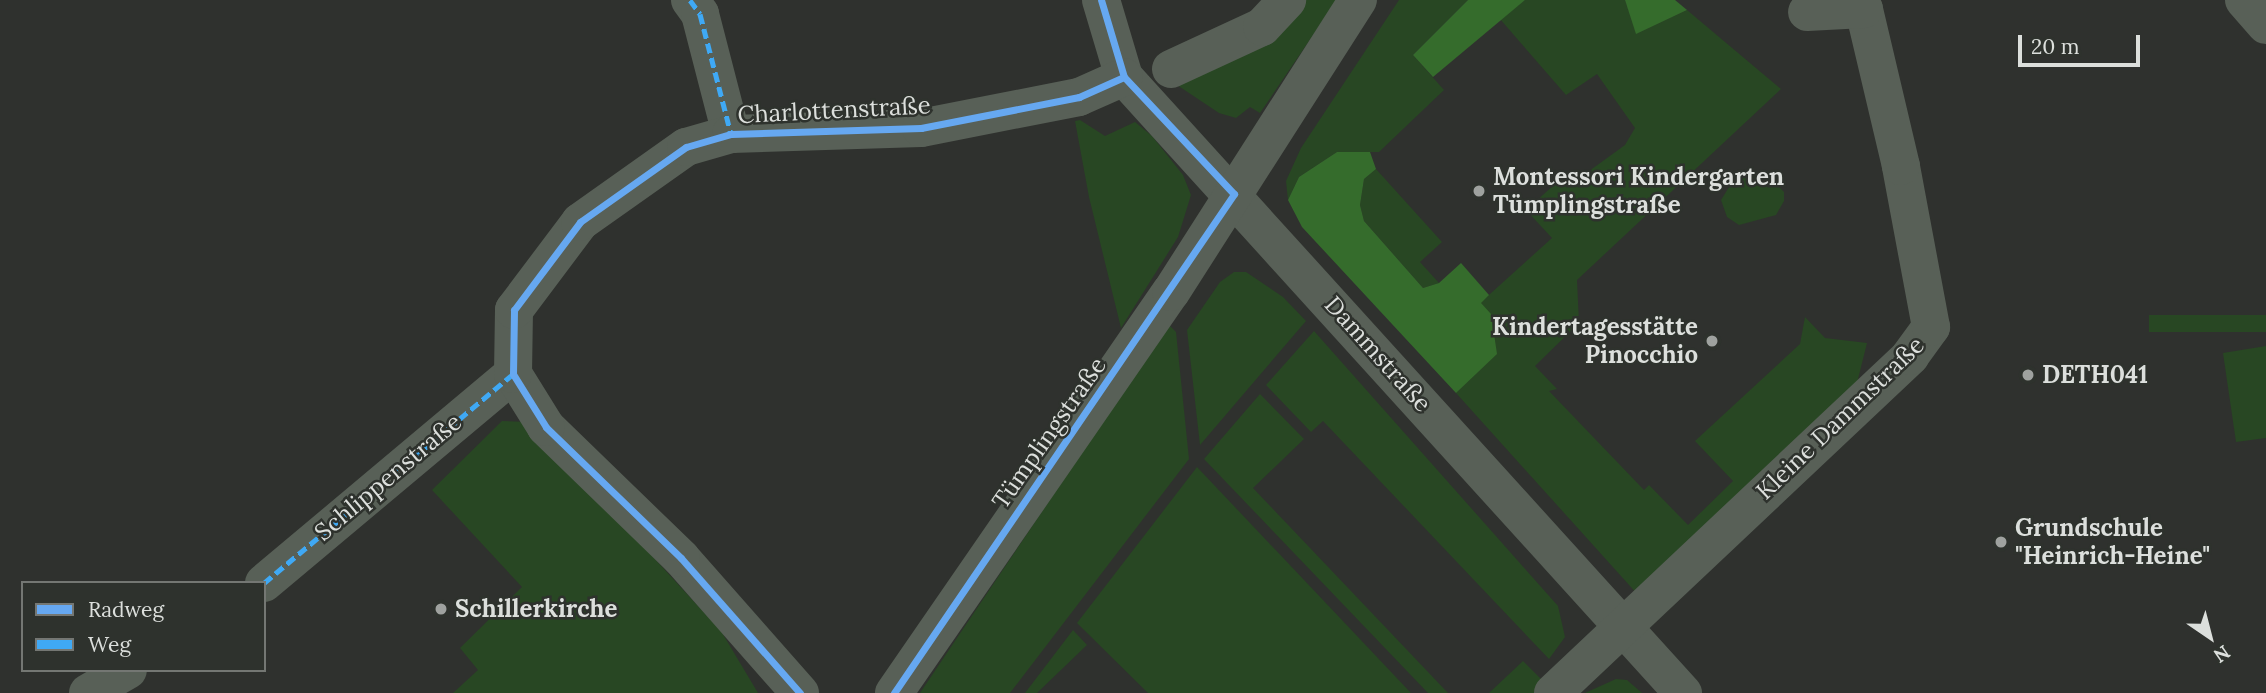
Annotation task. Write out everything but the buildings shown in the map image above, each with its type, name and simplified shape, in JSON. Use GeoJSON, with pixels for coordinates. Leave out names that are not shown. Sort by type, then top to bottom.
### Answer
{"type":"FeatureCollection","features":[{"type":"Feature","properties":{"kind":"street","name":"Dammstraße"},"geometry":{"type":"LineString","coordinates":[[1101,0],[1124,77],[1234,194],[1683,693]]}},
{"type":"Feature","properties":{"kind":"street"},"geometry":{"type":"LineString","coordinates":[[1171,69],[1262,27],[1287,0]]}},
{"type":"Feature","properties":{"kind":"street","name":"Tümplingstraße"},"geometry":{"type":"LineString","coordinates":[[894,693],[1234,194],[1358,0]]}},
{"type":"Feature","properties":{"kind":"street"},"geometry":{"type":"LineString","coordinates":[[2244,0],[2266,25]]}},
{"type":"Feature","properties":{"kind":"street"},"geometry":{"type":"LineString","coordinates":[[695,7],[731,134]]}},
{"type":"Feature","properties":{"kind":"street","name":"Kleine Dammstraße"},"geometry":{"type":"LineString","coordinates":[[1624,626],[1910,356],[1931,327],[1901,166],[1864,9],[1808,12]]}},
{"type":"Feature","properties":{"kind":"street","name":"Charlottenstraße"},"geometry":{"type":"LineString","coordinates":[[513,374],[514,310],[580,222],[686,148],[731,134],[921,128],[1079,97],[1124,77]]}},
{"type":"Feature","properties":{"kind":"street"},"geometry":{"type":"LineString","coordinates":[[513,374],[546,427],[681,558],[800,693]]}},
{"type":"Feature","properties":{"kind":"street","name":"Schlippenstraße"},"geometry":{"type":"LineString","coordinates":[[266,581],[513,374]]}},
{"type":"Feature","properties":{"kind":"street"},"geometry":{"type":"LineString","coordinates":[[1553,693],[1624,626]]}},
{"type":"Feature","properties":{"kind":"street"},"geometry":{"type":"LineString","coordinates":[[88,693],[125,672]]}},
{"type":"Feature","properties":{"kind":"green space"},"geometry":{"type":"Polygon","coordinates":[[[1298,0],[1337,0],[1260,113],[1250,107],[1236,118],[1219,113],[1177,85],[1298,0]]]}},
{"type":"Feature","properties":{"kind":"green space"},"geometry":{"type":"Polygon","coordinates":[[[1399,0],[1468,0],[1413,55],[1444,90],[1379,152],[1337,152],[1299,177],[1288,200],[1286,181],[1301,148],[1399,0]]]}},
{"type":"Feature","properties":{"kind":"green space"},"geometry":{"type":"Polygon","coordinates":[[[1468,0],[1525,0],[1433,77],[1413,55],[1468,0]]]}},
{"type":"Feature","properties":{"kind":"green space"},"geometry":{"type":"Polygon","coordinates":[[[1525,0],[1625,0],[1637,33],[1687,10],[1781,89],[1577,280],[1579,323],[1535,366],[1557,389],[1549,391],[1644,490],[1649,485],[1688,525],[1733,481],[1695,441],[1800,344],[1805,317],[1825,338],[1867,343],[1855,391],[1639,596],[1456,393],[1496,354],[1480,303],[1552,238],[1526,210],[1554,185],[1551,181],[1585,174],[1625,145],[1635,128],[1597,74],[1566,95],[1500,19],[1525,0]]]}},
{"type":"Feature","properties":{"kind":"green space"},"geometry":{"type":"Polygon","coordinates":[[[1625,0],[1675,0],[1687,10],[1636,34],[1625,0]]]}},
{"type":"Feature","properties":{"kind":"green space"},"geometry":{"type":"Polygon","coordinates":[[[1080,120],[1105,136],[1135,122],[1152,136],[1183,175],[1191,195],[1178,237],[1121,328],[1089,197],[1075,121],[1080,120]]]}},
{"type":"Feature","properties":{"kind":"green space"},"geometry":{"type":"Polygon","coordinates":[[[1337,152],[1370,152],[1376,169],[1364,179],[1360,205],[1364,221],[1423,288],[1439,283],[1461,263],[1489,295],[1481,303],[1491,314],[1497,354],[1456,393],[1302,227],[1288,200],[1299,177],[1337,152]]]}},
{"type":"Feature","properties":{"kind":"green space"},"geometry":{"type":"Polygon","coordinates":[[[1376,169],[1442,242],[1420,262],[1439,283],[1423,288],[1364,221],[1360,205],[1364,179],[1376,169]]]}},
{"type":"Feature","properties":{"kind":"green space"},"geometry":{"type":"Polygon","coordinates":[[[1745,172],[1769,177],[1784,192],[1784,201],[1776,215],[1739,225],[1727,217],[1721,200],[1734,179],[1745,172]]]}},
{"type":"Feature","properties":{"kind":"green space"},"geometry":{"type":"Polygon","coordinates":[[[1234,272],[1246,272],[1283,297],[1306,321],[1200,445],[1187,330],[1220,282],[1234,272]]]}},
{"type":"Feature","properties":{"kind":"green space"},"geometry":{"type":"Polygon","coordinates":[[[2149,315],[2266,315],[2266,332],[2149,332],[2149,315]]]}},
{"type":"Feature","properties":{"kind":"green space"},"geometry":{"type":"Polygon","coordinates":[[[1168,324],[1176,332],[1189,459],[1010,693],[920,693],[1168,324]]]}},
{"type":"Feature","properties":{"kind":"green space"},"geometry":{"type":"Polygon","coordinates":[[[1314,331],[1558,606],[1565,637],[1549,659],[1323,421],[1311,432],[1266,385],[1314,331]]]}},
{"type":"Feature","properties":{"kind":"green space"},"geometry":{"type":"Polygon","coordinates":[[[2266,346],[2266,438],[2236,442],[2223,353],[2266,346]]]}},
{"type":"Feature","properties":{"kind":"green space"},"geometry":{"type":"Polygon","coordinates":[[[1260,394],[1304,439],[1253,488],[1448,693],[1428,693],[1204,459],[1260,394]]]}},
{"type":"Feature","properties":{"kind":"green space"},"geometry":{"type":"Polygon","coordinates":[[[502,421],[529,422],[721,631],[758,693],[453,693],[478,670],[460,648],[522,587],[432,490],[502,421]]]}},
{"type":"Feature","properties":{"kind":"green space"},"geometry":{"type":"Polygon","coordinates":[[[1197,467],[1411,693],[1148,693],[1077,623],[1197,467]]]}},
{"type":"Feature","properties":{"kind":"green space"},"geometry":{"type":"Polygon","coordinates":[[[1073,630],[1087,645],[1037,693],[1025,693],[1073,630]]]}},
{"type":"Feature","properties":{"kind":"green space"},"geometry":{"type":"Polygon","coordinates":[[[1523,661],[1545,683],[1535,693],[1489,693],[1523,661]]]}},
{"type":"Feature","properties":{"kind":"green space"},"geometry":{"type":"Polygon","coordinates":[[[1616,679],[1627,680],[1642,693],[1585,693],[1616,679]]]}},
{"type":"Feature","properties":{"kind":"marked path"},"geometry":{"type":"LineString","coordinates":[[690,0],[700,14],[731,134]]}},
{"type":"Feature","properties":{"kind":"marked path"},"geometry":{"type":"LineString","coordinates":[[266,581],[513,374]]}},
{"type":"Feature","properties":{"kind":"cycle path"},"geometry":{"type":"LineString","coordinates":[[894,693],[1234,194],[1124,77],[1101,0]]}},
{"type":"Feature","properties":{"kind":"cycle path"},"geometry":{"type":"LineString","coordinates":[[800,693],[681,558],[546,427],[513,374],[514,310],[580,222],[686,147],[731,134],[921,128],[1079,97],[1124,77]]}},
{"type":"Feature","properties":{"kind":"place","name":"Montessori Kindergarten Tümplingstraße"},"geometry":{"type":"Point","coordinates":[1479,191]}},
{"type":"Feature","properties":{"kind":"place","name":"Kindertagesstätte Pinocchio"},"geometry":{"type":"Point","coordinates":[1712,341]}},
{"type":"Feature","properties":{"kind":"place","name":"DETH041"},"geometry":{"type":"Point","coordinates":[2028,375]}},
{"type":"Feature","properties":{"kind":"place","name":"Grundschule \"Heinrich-Heine\""},"geometry":{"type":"Point","coordinates":[2001,542]}},
{"type":"Feature","properties":{"kind":"place","name":"Schillerkirche"},"geometry":{"type":"Point","coordinates":[441,609]}}]}
